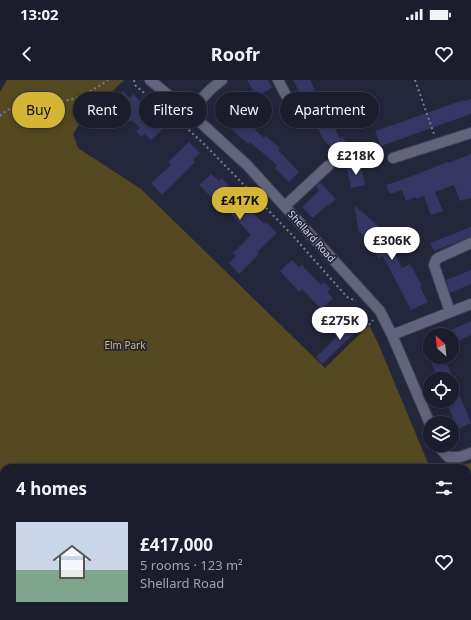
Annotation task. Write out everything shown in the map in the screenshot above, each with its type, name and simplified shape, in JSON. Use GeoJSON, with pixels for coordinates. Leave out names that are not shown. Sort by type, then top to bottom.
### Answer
{"type":"FeatureCollection","features":[{"type":"Feature","properties":{"kind":"street","name":"Shellard Road"},"geometry":{"type":"LineString","coordinates":[[150,80],[165,92]]}},
{"type":"Feature","properties":{"kind":"street"},"geometry":{"type":"LineString","coordinates":[[207,93],[222,80]]}},
{"type":"Feature","properties":{"kind":"street"},"geometry":{"type":"LineString","coordinates":[[278,80],[284,92]]}},
{"type":"Feature","properties":{"kind":"street","name":"Shellard Road"},"geometry":{"type":"LineString","coordinates":[[207,128],[247,165],[380,312],[392,335],[427,416]]}},
{"type":"Feature","properties":{"kind":"street"},"geometry":{"type":"LineString","coordinates":[[393,158],[471,133]]}},
{"type":"Feature","properties":{"kind":"street"},"geometry":{"type":"LineString","coordinates":[[285,206],[328,166]]}},
{"type":"Feature","properties":{"kind":"street"},"geometry":{"type":"LineString","coordinates":[[450,312],[434,265],[438,258],[471,243]]}},
{"type":"Feature","properties":{"kind":"street"},"geometry":{"type":"LineString","coordinates":[[392,335],[471,304]]}},
{"type":"Feature","properties":{"kind":"street"},"geometry":{"type":"LineString","coordinates":[[444,452],[448,457],[460,457],[471,453]]}},
{"type":"Feature","properties":{"kind":"path"},"geometry":{"type":"LineString","coordinates":[[0,116],[5,111],[19,104],[70,100],[108,80]]}},
{"type":"Feature","properties":{"kind":"path"},"geometry":{"type":"LineString","coordinates":[[134,80],[136,85],[142,91],[179,121],[204,144],[294,237],[347,297],[358,302]]}},
{"type":"Feature","properties":{"kind":"path"},"geometry":{"type":"LineString","coordinates":[[415,80],[435,136]]}},
{"type":"Feature","properties":{"kind":"green space","name":"Elm Park"},"geometry":{"type":"Polygon","coordinates":[[[7,80],[124,80],[112,92],[73,92],[73,128],[77,128],[73,134],[78,148],[141,189],[325,368],[369,325],[378,343],[428,464],[0,464],[0,92],[7,80]]]}},
{"type":"Feature","properties":{"kind":"building"},"geometry":{"type":"Polygon","coordinates":[[[247,80],[268,80],[272,88],[264,92],[254,92],[247,80]]]}},
{"type":"Feature","properties":{"kind":"building"},"geometry":{"type":"Polygon","coordinates":[[[293,80],[310,80],[316,92],[299,92],[293,80]]]}},
{"type":"Feature","properties":{"kind":"building"},"geometry":{"type":"Polygon","coordinates":[[[133,94],[139,100],[139,127],[132,120],[131,121],[131,97],[133,94]]]}},
{"type":"Feature","properties":{"kind":"building"},"geometry":{"type":"Polygon","coordinates":[[[471,99],[471,114],[381,146],[375,131],[463,100],[471,99]]]}},
{"type":"Feature","properties":{"kind":"building"},"geometry":{"type":"Polygon","coordinates":[[[140,128],[164,128],[151,140],[145,134],[141,137],[136,131],[140,128]]]}},
{"type":"Feature","properties":{"kind":"building"},"geometry":{"type":"Polygon","coordinates":[[[230,128],[253,128],[264,138],[266,136],[280,148],[278,150],[299,172],[289,182],[275,168],[277,165],[250,142],[248,144],[230,128]]]}},
{"type":"Feature","properties":{"kind":"building"},"geometry":{"type":"Polygon","coordinates":[[[318,128],[334,128],[340,139],[342,137],[355,153],[344,162],[323,139],[318,128]]]}},
{"type":"Feature","properties":{"kind":"building"},"geometry":{"type":"Polygon","coordinates":[[[189,142],[200,153],[193,160],[195,162],[162,195],[151,183],[171,165],[168,162],[189,142]]]}},
{"type":"Feature","properties":{"kind":"building"},"geometry":{"type":"Polygon","coordinates":[[[471,154],[471,198],[460,201],[454,185],[435,192],[443,211],[431,215],[424,196],[416,199],[415,197],[406,201],[402,190],[390,194],[386,185],[407,178],[471,154]]]}},
{"type":"Feature","properties":{"kind":"building"},"geometry":{"type":"Polygon","coordinates":[[[361,165],[365,185],[351,188],[347,168],[361,165]]]}},
{"type":"Feature","properties":{"kind":"building"},"geometry":{"type":"Polygon","coordinates":[[[211,174],[219,181],[222,178],[240,199],[243,196],[250,203],[246,206],[264,224],[266,222],[277,233],[257,252],[259,254],[239,274],[229,263],[236,256],[233,253],[251,235],[221,203],[219,205],[199,185],[211,174]]]}},
{"type":"Feature","properties":{"kind":"building"},"geometry":{"type":"Polygon","coordinates":[[[320,182],[336,199],[313,218],[302,207],[319,191],[316,186],[320,182]]]}},
{"type":"Feature","properties":{"kind":"building"},"geometry":{"type":"Polygon","coordinates":[[[354,205],[386,233],[402,268],[410,264],[422,286],[420,287],[428,302],[411,310],[383,256],[378,258],[372,244],[359,232],[354,205]]]}},
{"type":"Feature","properties":{"kind":"building"},"geometry":{"type":"Polygon","coordinates":[[[471,227],[471,237],[434,251],[430,243],[471,227]]]}},
{"type":"Feature","properties":{"kind":"building"},"geometry":{"type":"Polygon","coordinates":[[[292,260],[299,267],[302,265],[321,285],[324,282],[330,289],[327,292],[333,298],[321,309],[302,289],[299,292],[280,271],[292,260]]]}},
{"type":"Feature","properties":{"kind":"building"},"geometry":{"type":"Polygon","coordinates":[[[471,270],[471,284],[450,293],[446,280],[471,270]]]}},
{"type":"Feature","properties":{"kind":"building"},"geometry":{"type":"Polygon","coordinates":[[[356,318],[363,325],[322,364],[316,357],[356,318]]]}},
{"type":"Feature","properties":{"kind":"building"},"geometry":{"type":"Polygon","coordinates":[[[471,321],[471,335],[459,341],[459,328],[455,328],[471,321]]]}},
{"type":"Feature","properties":{"kind":"building"},"geometry":{"type":"Polygon","coordinates":[[[432,364],[447,364],[450,372],[435,372],[432,364]]]}},
{"type":"Feature","properties":{"kind":"building"},"geometry":{"type":"Polygon","coordinates":[[[459,394],[471,423],[459,429],[459,416],[452,416],[449,408],[459,408],[459,394]]]}}]}
